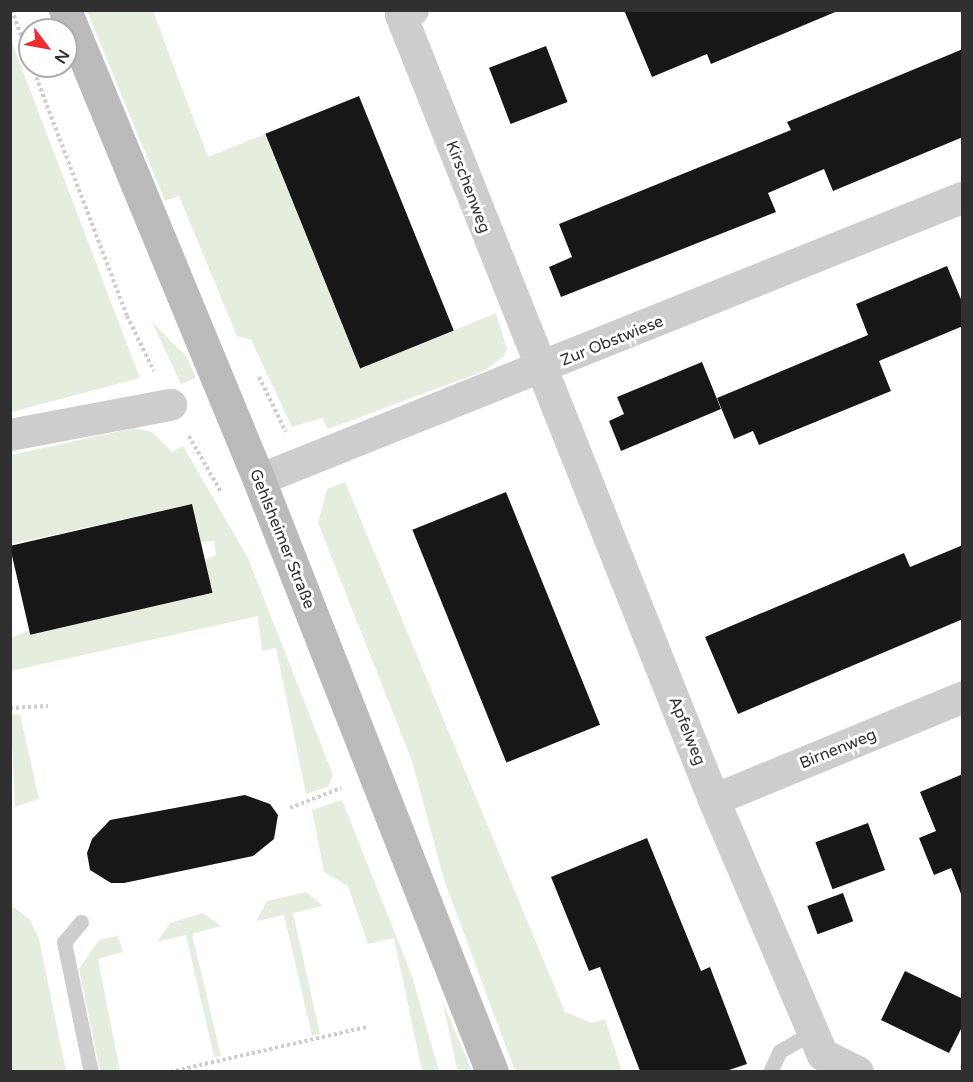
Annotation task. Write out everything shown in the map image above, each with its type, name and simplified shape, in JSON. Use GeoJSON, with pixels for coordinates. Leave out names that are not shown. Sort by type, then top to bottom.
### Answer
{"type":"FeatureCollection","features":[{"type":"Feature","properties":{"kind":"street","name":"Gehlsheimer Straße"},"geometry":{"type":"LineString","coordinates":[[65,10],[259,480],[492,1071]]}},
{"type":"Feature","properties":{"kind":"street","name":"Kirschenweg"},"geometry":{"type":"LineString","coordinates":[[413,10],[401,15],[540,370]]}},
{"type":"Feature","properties":{"kind":"street","name":"Zur Obstwiese"},"geometry":{"type":"LineString","coordinates":[[259,480],[540,370],[963,198]]}},
{"type":"Feature","properties":{"kind":"street","name":"Apfelweg"},"geometry":{"type":"LineString","coordinates":[[540,370],[714,800],[823,1055],[858,1071]]}},
{"type":"Feature","properties":{"kind":"street"},"geometry":{"type":"LineString","coordinates":[[10,435],[171,405]]}},
{"type":"Feature","properties":{"kind":"street","name":"Birnenweg"},"geometry":{"type":"LineString","coordinates":[[714,800],[963,698]]}},
{"type":"Feature","properties":{"kind":"lane"},"geometry":{"type":"LineString","coordinates":[[81,922],[64,942],[91,1071]]}},
{"type":"Feature","properties":{"kind":"lane"},"geometry":{"type":"LineString","coordinates":[[770,1071],[780,1051],[813,1032]]}},
{"type":"Feature","properties":{"kind":"path"},"geometry":{"type":"LineString","coordinates":[[12,10],[18,27]]}},
{"type":"Feature","properties":{"kind":"path"},"geometry":{"type":"LineString","coordinates":[[37,78],[127,316],[171,405],[223,496]]}},
{"type":"Feature","properties":{"kind":"path"},"geometry":{"type":"LineString","coordinates":[[255,369],[300,464]]}},
{"type":"Feature","properties":{"kind":"path"},"geometry":{"type":"LineString","coordinates":[[10,708],[48,706]]}},
{"type":"Feature","properties":{"kind":"path"},"geometry":{"type":"LineString","coordinates":[[290,808],[350,785]]}},
{"type":"Feature","properties":{"kind":"path"},"geometry":{"type":"LineString","coordinates":[[170,1071],[367,1027]]}},
{"type":"Feature","properties":{"kind":"green space"},"geometry":{"type":"Polygon","coordinates":[[[87,11],[153,11],[208,157],[265,134],[361,368],[496,313],[507,349],[504,356],[484,371],[328,429],[322,418],[292,427],[251,340],[237,336],[179,196],[165,201],[87,11]]]}},
{"type":"Feature","properties":{"kind":"green space"},"geometry":{"type":"Polygon","coordinates":[[[11,40],[18,58],[18,78],[26,78],[140,378],[10,412],[11,40]]]}},
{"type":"Feature","properties":{"kind":"green space"},"geometry":{"type":"Polygon","coordinates":[[[152,322],[187,357],[196,378],[181,384],[152,322]]]}},
{"type":"Feature","properties":{"kind":"green space"},"geometry":{"type":"Polygon","coordinates":[[[134,428],[152,432],[172,452],[183,446],[248,558],[333,775],[328,787],[306,794],[276,648],[262,651],[258,616],[11,671],[11,638],[216,555],[214,541],[200,542],[192,504],[11,544],[11,455],[134,428]]]}},
{"type":"Feature","properties":{"kind":"green space"},"geometry":{"type":"Polygon","coordinates":[[[345,482],[565,1012],[592,1023],[605,1019],[622,1071],[515,1071],[444,880],[412,761],[318,523],[327,489],[345,482]]]}},
{"type":"Feature","properties":{"kind":"green space"},"geometry":{"type":"Polygon","coordinates":[[[20,714],[39,799],[15,807],[11,715],[20,714]]]}},
{"type":"Feature","properties":{"kind":"green space"},"geometry":{"type":"Polygon","coordinates":[[[342,800],[412,976],[439,1071],[422,1071],[394,938],[368,944],[348,886],[324,872],[312,810],[342,800]]]}},
{"type":"Feature","properties":{"kind":"green space"},"geometry":{"type":"Polygon","coordinates":[[[306,892],[323,906],[293,913],[320,1034],[312,1036],[284,915],[256,921],[267,901],[306,892]]]}},
{"type":"Feature","properties":{"kind":"green space"},"geometry":{"type":"Polygon","coordinates":[[[10,904],[30,920],[39,939],[66,1071],[11,1071],[10,904]]]}},
{"type":"Feature","properties":{"kind":"green space"},"geometry":{"type":"Polygon","coordinates":[[[203,913],[221,926],[192,934],[221,1056],[214,1057],[186,935],[157,942],[170,923],[203,913]]]}},
{"type":"Feature","properties":{"kind":"green space"},"geometry":{"type":"Polygon","coordinates":[[[118,936],[123,952],[98,959],[120,1071],[100,1071],[79,969],[99,940],[118,936]]]}},
{"type":"Feature","properties":{"kind":"green space"},"geometry":{"type":"Polygon","coordinates":[[[443,1003],[472,1071],[457,1069],[443,1003]]]}},
{"type":"Feature","properties":{"kind":"building"},"geometry":{"type":"Polygon","coordinates":[[[624,10],[840,10],[711,64],[707,54],[652,77],[624,10]]]}},
{"type":"Feature","properties":{"kind":"building"},"geometry":{"type":"Polygon","coordinates":[[[546,46],[568,102],[511,124],[489,68],[546,46]]]}},
{"type":"Feature","properties":{"kind":"building"},"geometry":{"type":"Polygon","coordinates":[[[963,49],[963,137],[833,191],[824,169],[768,193],[776,212],[561,297],[549,267],[572,257],[559,224],[791,130],[787,122],[963,49]]]}},
{"type":"Feature","properties":{"kind":"building"},"geometry":{"type":"Polygon","coordinates":[[[359,96],[454,331],[360,368],[265,134],[359,96]]]}},
{"type":"Feature","properties":{"kind":"building"},"geometry":{"type":"Polygon","coordinates":[[[947,266],[963,304],[963,326],[879,361],[891,391],[759,445],[753,431],[734,439],[717,398],[868,335],[856,304],[947,266]]]}},
{"type":"Feature","properties":{"kind":"building"},"geometry":{"type":"Polygon","coordinates":[[[702,362],[721,409],[621,451],[609,421],[624,414],[617,397],[702,362]]]}},
{"type":"Feature","properties":{"kind":"building"},"geometry":{"type":"Polygon","coordinates":[[[506,492],[600,725],[506,763],[412,530],[506,492]]]}},
{"type":"Feature","properties":{"kind":"building"},"geometry":{"type":"Polygon","coordinates":[[[192,504],[212,593],[30,635],[10,546],[192,504]]]}},
{"type":"Feature","properties":{"kind":"building"},"geometry":{"type":"Polygon","coordinates":[[[963,545],[963,619],[738,714],[705,637],[904,553],[910,567],[963,545]]]}},
{"type":"Feature","properties":{"kind":"building"},"geometry":{"type":"Polygon","coordinates":[[[963,774],[963,893],[961,894],[951,868],[934,875],[919,838],[936,831],[920,792],[963,774]]]}},
{"type":"Feature","properties":{"kind":"building"},"geometry":{"type":"Polygon","coordinates":[[[245,795],[270,804],[278,815],[274,839],[253,856],[124,883],[111,883],[90,870],[87,853],[92,839],[110,820],[245,795]]]}},
{"type":"Feature","properties":{"kind":"building"},"geometry":{"type":"Polygon","coordinates":[[[868,823],[885,870],[832,889],[815,842],[868,823]]]}},
{"type":"Feature","properties":{"kind":"building"},"geometry":{"type":"Polygon","coordinates":[[[647,838],[701,971],[710,967],[747,1064],[726,1071],[640,1071],[600,967],[589,971],[551,877],[647,838]]]}},
{"type":"Feature","properties":{"kind":"building"},"geometry":{"type":"Polygon","coordinates":[[[843,893],[853,921],[818,934],[807,906],[843,893]]]}},
{"type":"Feature","properties":{"kind":"building"},"geometry":{"type":"Polygon","coordinates":[[[905,971],[963,999],[963,1025],[949,1053],[881,1020],[905,971]]]}}]}
